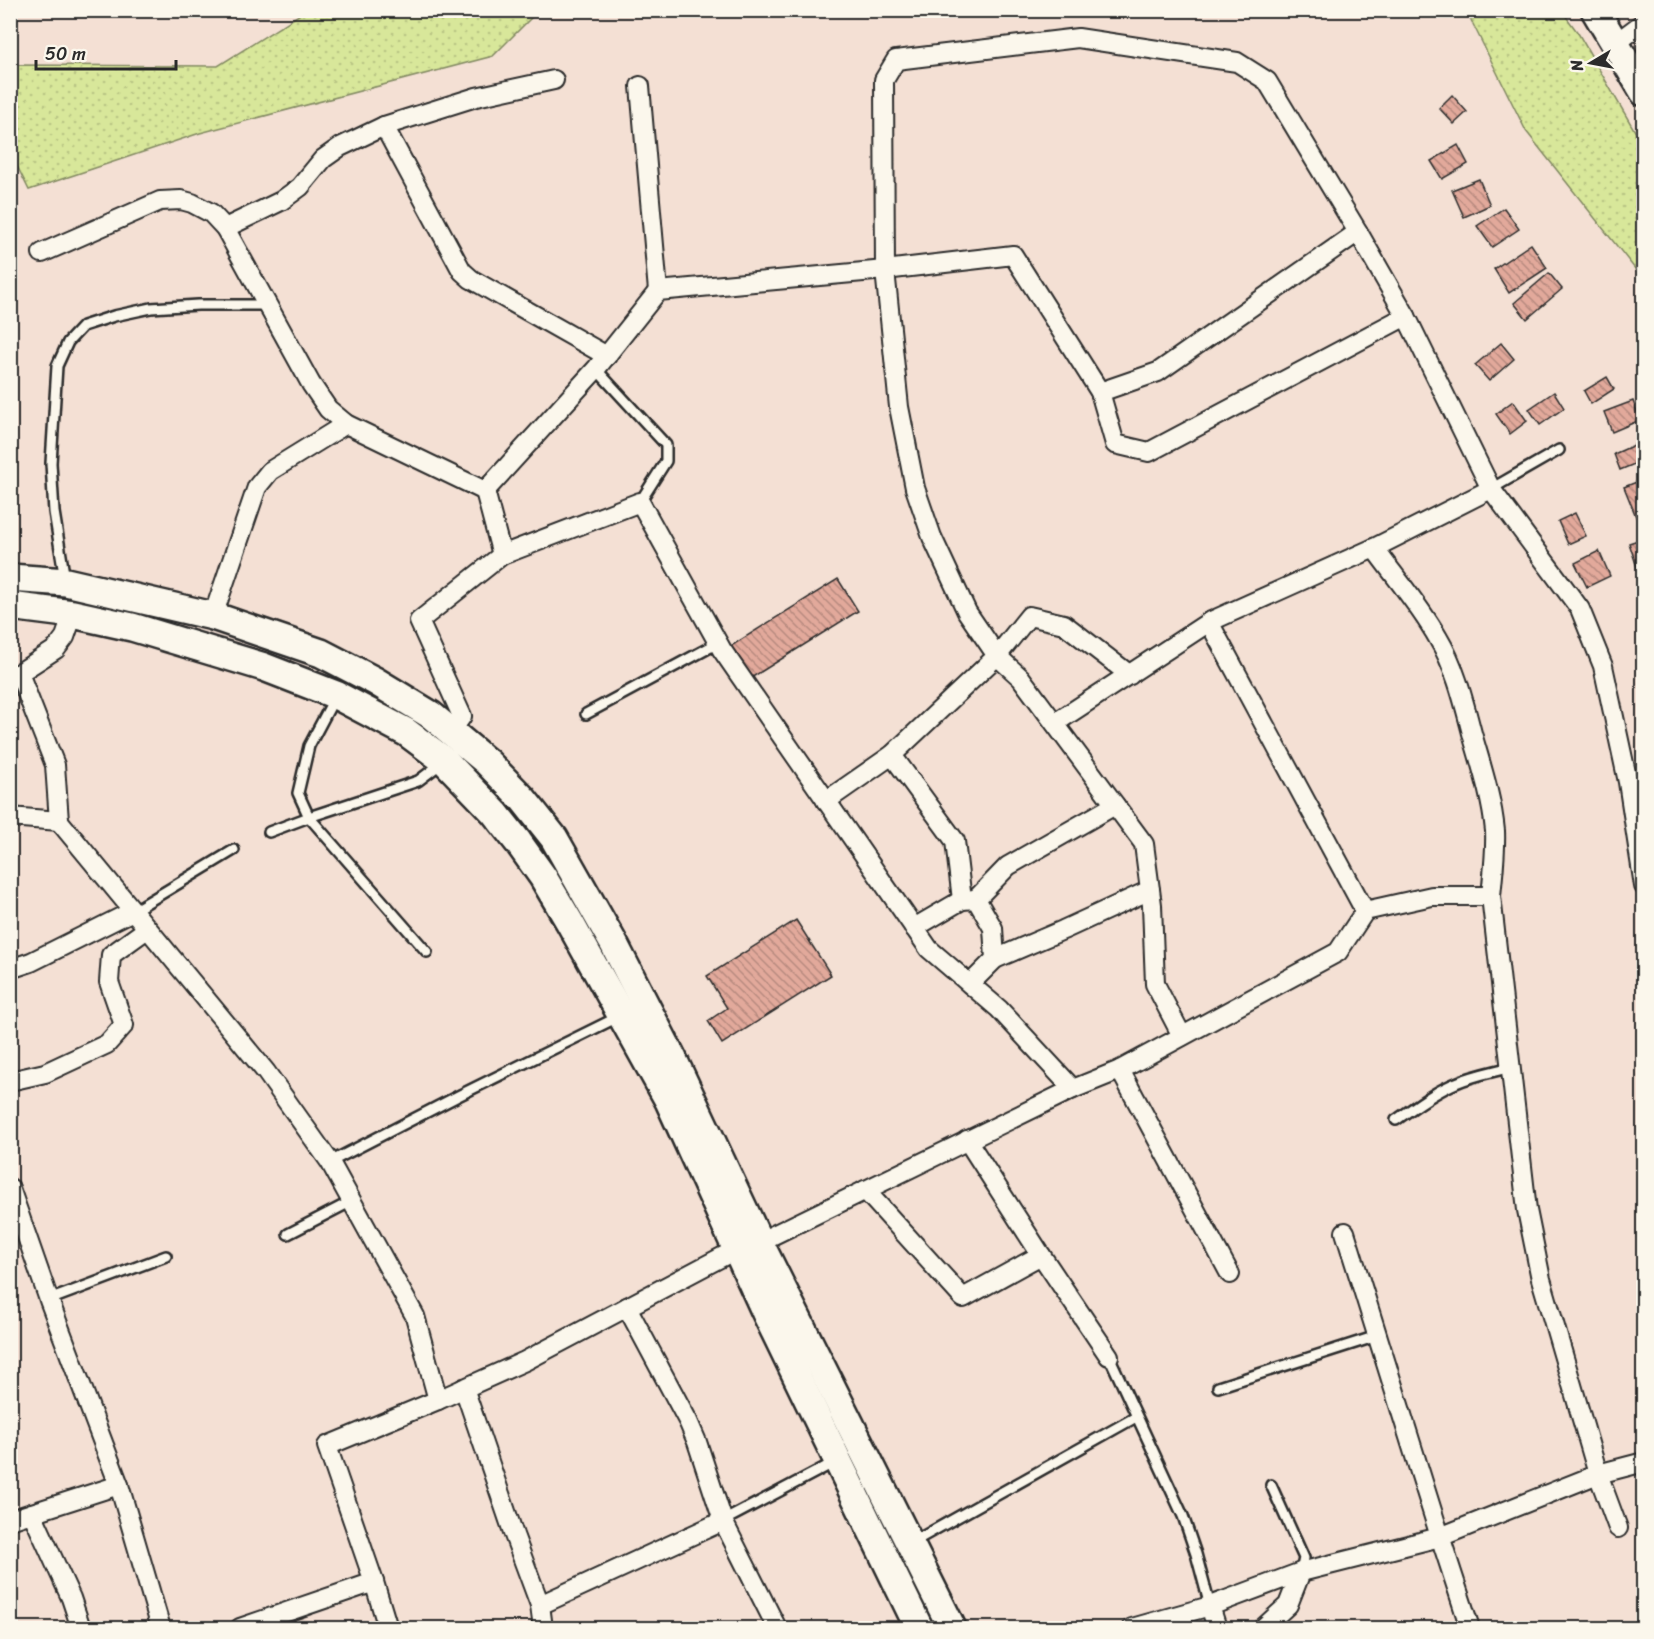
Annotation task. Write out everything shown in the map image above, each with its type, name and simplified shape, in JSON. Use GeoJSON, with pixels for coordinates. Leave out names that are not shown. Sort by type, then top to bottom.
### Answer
{"type":"FeatureCollection","features":[{"type":"Feature","properties":{"kind":"street"},"geometry":{"type":"LineString","coordinates":[[1596,10],[1644,92]]}},
{"type":"Feature","properties":{"kind":"street"},"geometry":{"type":"LineString","coordinates":[[1616,43],[1644,22]]}},
{"type":"Feature","properties":{"kind":"street"},"geometry":{"type":"LineString","coordinates":[[1182,1036],[1155,984],[1152,905],[1144,844],[1022,678],[997,656],[967,612],[932,537],[915,488],[899,407],[885,270],[884,80],[896,60],[1078,38],[1237,62],[1267,81],[1406,316],[1491,489],[1580,609],[1603,666],[1628,782],[1644,886]]}},
{"type":"Feature","properties":{"kind":"street"},"geometry":{"type":"LineString","coordinates":[[225,228],[281,201],[300,187],[323,159],[340,147],[384,126],[476,97],[554,80]]}},
{"type":"Feature","properties":{"kind":"street"},"geometry":{"type":"LineString","coordinates":[[485,491],[601,362],[658,291],[640,86]]}},
{"type":"Feature","properties":{"kind":"street"},"geometry":{"type":"LineString","coordinates":[[384,126],[462,271],[601,362]]}},
{"type":"Feature","properties":{"kind":"street"},"geometry":{"type":"LineString","coordinates":[[42,253],[160,201],[192,203],[211,213],[225,228],[311,384],[328,409],[346,424],[485,491],[502,555]]}},
{"type":"Feature","properties":{"kind":"street"},"geometry":{"type":"LineString","coordinates":[[1100,392],[1158,372],[1358,232]]}},
{"type":"Feature","properties":{"kind":"street"},"geometry":{"type":"LineString","coordinates":[[658,291],[885,270],[1013,255],[1100,392],[1115,444],[1149,452],[1406,316]]}},
{"type":"Feature","properties":{"kind":"street"},"geometry":{"type":"LineString","coordinates":[[213,616],[257,487],[270,471],[346,424]]}},
{"type":"Feature","properties":{"kind":"street"},"geometry":{"type":"LineString","coordinates":[[1055,723],[1209,622],[1374,548],[1491,489]]}},
{"type":"Feature","properties":{"kind":"street"},"geometry":{"type":"LineString","coordinates":[[452,730],[462,716],[419,621],[502,555],[640,502],[718,643],[928,949],[999,1009],[1073,1089]]}},
{"type":"Feature","properties":{"kind":"street"},"geometry":{"type":"LineString","coordinates":[[1374,548],[1426,619],[1451,664],[1488,790],[1495,853],[1491,896],[1527,1210],[1541,1280],[1598,1474],[1618,1528]]}},
{"type":"Feature","properties":{"kind":"street"},"geometry":{"type":"LineString","coordinates":[[10,578],[66,582],[213,616],[321,653],[375,681],[452,730],[523,798],[554,838],[614,944],[673,1059],[838,1460],[919,1629]]}},
{"type":"Feature","properties":{"kind":"street"},"geometry":{"type":"LineString","coordinates":[[10,606],[73,614],[132,627],[264,667],[336,694],[406,732],[445,761],[495,813],[543,877],[669,1101],[910,1544],[952,1629]]}},
{"type":"Feature","properties":{"kind":"street"},"geometry":{"type":"LineString","coordinates":[[73,614],[65,637],[56,649],[19,673],[55,765],[59,821],[266,1072],[330,1162],[415,1316],[438,1400]]}},
{"type":"Feature","properties":{"kind":"street"},"geometry":{"type":"LineString","coordinates":[[826,801],[892,755],[997,656],[1029,616],[1064,624],[1130,675]]}},
{"type":"Feature","properties":{"kind":"street"},"geometry":{"type":"LineString","coordinates":[[1209,622],[1365,911]]}},
{"type":"Feature","properties":{"kind":"street"},"geometry":{"type":"LineString","coordinates":[[892,755],[955,841],[969,900],[993,928],[994,959]]}},
{"type":"Feature","properties":{"kind":"street"},"geometry":{"type":"LineString","coordinates":[[914,928],[969,900],[1008,866],[1116,805]]}},
{"type":"Feature","properties":{"kind":"street"},"geometry":{"type":"LineString","coordinates":[[10,817],[59,821]]}},
{"type":"Feature","properties":{"kind":"street"},"geometry":{"type":"LineString","coordinates":[[970,984],[994,959],[1150,890]]}},
{"type":"Feature","properties":{"kind":"street"},"geometry":{"type":"LineString","coordinates":[[388,1629],[327,1446],[525,1361],[748,1245],[1073,1089],[1120,1070],[1338,952],[1365,911],[1432,896],[1491,896]]}},
{"type":"Feature","properties":{"kind":"street"},"geometry":{"type":"LineString","coordinates":[[10,969],[31,962],[133,911]]}},
{"type":"Feature","properties":{"kind":"street"},"geometry":{"type":"LineString","coordinates":[[10,1081],[45,1073],[107,1044],[124,1025],[109,982],[111,955],[147,929]]}},
{"type":"Feature","properties":{"kind":"street"},"geometry":{"type":"LineString","coordinates":[[1120,1070],[1230,1275]]}},
{"type":"Feature","properties":{"kind":"street"},"geometry":{"type":"LineString","coordinates":[[967,1140],[1109,1356]]}},
{"type":"Feature","properties":{"kind":"street"},"geometry":{"type":"LineString","coordinates":[[10,1188],[49,1300],[119,1485],[162,1629]]}},
{"type":"Feature","properties":{"kind":"street"},"geometry":{"type":"LineString","coordinates":[[865,1190],[963,1298],[1041,1255]]}},
{"type":"Feature","properties":{"kind":"street"},"geometry":{"type":"LineString","coordinates":[[1345,1232],[1470,1629]]}},
{"type":"Feature","properties":{"kind":"street"},"geometry":{"type":"LineString","coordinates":[[627,1307],[688,1421],[723,1521],[777,1629]]}},
{"type":"Feature","properties":{"kind":"street"},"geometry":{"type":"LineString","coordinates":[[464,1388],[540,1605],[543,1629]]}},
{"type":"Feature","properties":{"kind":"street"},"geometry":{"type":"LineString","coordinates":[[1132,1629],[1210,1606],[1301,1572],[1440,1537],[1598,1474],[1644,1462]]}},
{"type":"Feature","properties":{"kind":"street"},"geometry":{"type":"LineString","coordinates":[[10,1520],[119,1485]]}},
{"type":"Feature","properties":{"kind":"street"},"geometry":{"type":"LineString","coordinates":[[32,1513],[71,1598],[81,1629]]}},
{"type":"Feature","properties":{"kind":"street"},"geometry":{"type":"LineString","coordinates":[[540,1605],[723,1521]]}},
{"type":"Feature","properties":{"kind":"street"},"geometry":{"type":"LineString","coordinates":[[1263,1629],[1288,1605],[1301,1572]]}},
{"type":"Feature","properties":{"kind":"street"},"geometry":{"type":"LineString","coordinates":[[240,1629],[374,1582]]}},
{"type":"Feature","properties":{"kind":"street"},"geometry":{"type":"LineString","coordinates":[[1210,1606],[1217,1629]]}},
{"type":"Feature","properties":{"kind":"lane"},"geometry":{"type":"LineString","coordinates":[[66,582],[54,512],[51,463],[57,366],[68,342],[83,326],[150,308],[268,305]]}},
{"type":"Feature","properties":{"kind":"lane"},"geometry":{"type":"LineString","coordinates":[[601,362],[666,445],[666,461],[640,502]]}},
{"type":"Feature","properties":{"kind":"lane"},"geometry":{"type":"LineString","coordinates":[[1491,489],[1559,450]]}},
{"type":"Feature","properties":{"kind":"lane"},"geometry":{"type":"LineString","coordinates":[[586,714],[718,643]]}},
{"type":"Feature","properties":{"kind":"lane"},"geometry":{"type":"LineString","coordinates":[[336,694],[309,746],[298,793],[309,817],[427,952]]}},
{"type":"Feature","properties":{"kind":"lane"},"geometry":{"type":"LineString","coordinates":[[269,832],[418,781],[445,761]]}},
{"type":"Feature","properties":{"kind":"lane"},"geometry":{"type":"LineString","coordinates":[[133,911],[234,850]]}},
{"type":"Feature","properties":{"kind":"lane"},"geometry":{"type":"LineString","coordinates":[[330,1162],[621,1016]]}},
{"type":"Feature","properties":{"kind":"lane"},"geometry":{"type":"LineString","coordinates":[[1396,1120],[1434,1094],[1455,1083],[1511,1067]]}},
{"type":"Feature","properties":{"kind":"lane"},"geometry":{"type":"LineString","coordinates":[[288,1234],[352,1201]]}},
{"type":"Feature","properties":{"kind":"lane"},"geometry":{"type":"LineString","coordinates":[[49,1300],[166,1256]]}},
{"type":"Feature","properties":{"kind":"lane"},"geometry":{"type":"LineString","coordinates":[[1218,1386],[1377,1336]]}},
{"type":"Feature","properties":{"kind":"lane"},"geometry":{"type":"LineString","coordinates":[[1109,1356],[1183,1516],[1210,1606]]}},
{"type":"Feature","properties":{"kind":"lane"},"geometry":{"type":"LineString","coordinates":[[910,1544],[1136,1417]]}},
{"type":"Feature","properties":{"kind":"lane"},"geometry":{"type":"LineString","coordinates":[[723,1521],[838,1460]]}},
{"type":"Feature","properties":{"kind":"lane"},"geometry":{"type":"LineString","coordinates":[[1271,1485],[1304,1558],[1301,1572]]}},
{"type":"Feature","properties":{"kind":"green space"},"geometry":{"type":"Polygon","coordinates":[[[305,11],[549,11],[533,16],[493,56],[200,133],[29,190],[11,156],[11,65],[218,66],[305,11]]]}},
{"type":"Feature","properties":{"kind":"green space"},"geometry":{"type":"Polygon","coordinates":[[[1456,11],[1562,11],[1578,33],[1643,145],[1643,279],[1526,131],[1469,16],[1456,11]]]}},
{"type":"Feature","properties":{"kind":"building"},"geometry":{"type":"Polygon","coordinates":[[[1452,95],[1467,112],[1454,124],[1439,108],[1452,95]]]}},
{"type":"Feature","properties":{"kind":"building"},"geometry":{"type":"Polygon","coordinates":[[[1458,145],[1468,164],[1442,179],[1431,161],[1458,145]]]}},
{"type":"Feature","properties":{"kind":"building"},"geometry":{"type":"Polygon","coordinates":[[[1479,179],[1490,205],[1464,217],[1452,190],[1479,179]]]}},
{"type":"Feature","properties":{"kind":"building"},"geometry":{"type":"Polygon","coordinates":[[[1504,208],[1519,229],[1492,247],[1477,226],[1504,208]]]}},
{"type":"Feature","properties":{"kind":"building"},"geometry":{"type":"Polygon","coordinates":[[[1531,244],[1547,268],[1509,293],[1494,269],[1531,244]]]}},
{"type":"Feature","properties":{"kind":"building"},"geometry":{"type":"Polygon","coordinates":[[[1549,273],[1562,289],[1527,319],[1514,303],[1549,273]]]}},
{"type":"Feature","properties":{"kind":"building"},"geometry":{"type":"Polygon","coordinates":[[[1501,343],[1514,359],[1489,381],[1475,365],[1501,343]]]}},
{"type":"Feature","properties":{"kind":"building"},"geometry":{"type":"Polygon","coordinates":[[[1607,377],[1614,389],[1591,404],[1584,391],[1607,377]]]}},
{"type":"Feature","properties":{"kind":"building"},"geometry":{"type":"Polygon","coordinates":[[[1554,392],[1564,408],[1540,425],[1529,409],[1554,392]]]}},
{"type":"Feature","properties":{"kind":"building"},"geometry":{"type":"Polygon","coordinates":[[[1513,401],[1527,421],[1510,434],[1496,414],[1513,401]]]}},
{"type":"Feature","properties":{"kind":"building"},"geometry":{"type":"Polygon","coordinates":[[[1633,401],[1640,420],[1612,432],[1604,412],[1633,401]]]}},
{"type":"Feature","properties":{"kind":"building"},"geometry":{"type":"Polygon","coordinates":[[[1641,442],[1644,449],[1644,460],[1620,470],[1614,454],[1641,442]]]}},
{"type":"Feature","properties":{"kind":"building"},"geometry":{"type":"Polygon","coordinates":[[[1644,479],[1644,516],[1637,519],[1624,487],[1644,479]]]}},
{"type":"Feature","properties":{"kind":"building"},"geometry":{"type":"Polygon","coordinates":[[[1575,513],[1586,536],[1568,544],[1558,521],[1575,513]]]}},
{"type":"Feature","properties":{"kind":"building"},"geometry":{"type":"Polygon","coordinates":[[[1644,538],[1644,568],[1638,570],[1629,543],[1644,538]]]}},
{"type":"Feature","properties":{"kind":"building"},"geometry":{"type":"Polygon","coordinates":[[[1599,551],[1610,576],[1587,587],[1575,563],[1599,551]]]}},
{"type":"Feature","properties":{"kind":"building"},"geometry":{"type":"Polygon","coordinates":[[[838,579],[858,611],[751,678],[731,646],[838,579]]]}},
{"type":"Feature","properties":{"kind":"building"},"geometry":{"type":"Polygon","coordinates":[[[1644,659],[1644,687],[1641,687],[1637,660],[1644,659]]]}},
{"type":"Feature","properties":{"kind":"building"},"geometry":{"type":"Polygon","coordinates":[[[796,920],[831,975],[722,1044],[708,1021],[727,1008],[707,976],[796,920]]]}}]}
